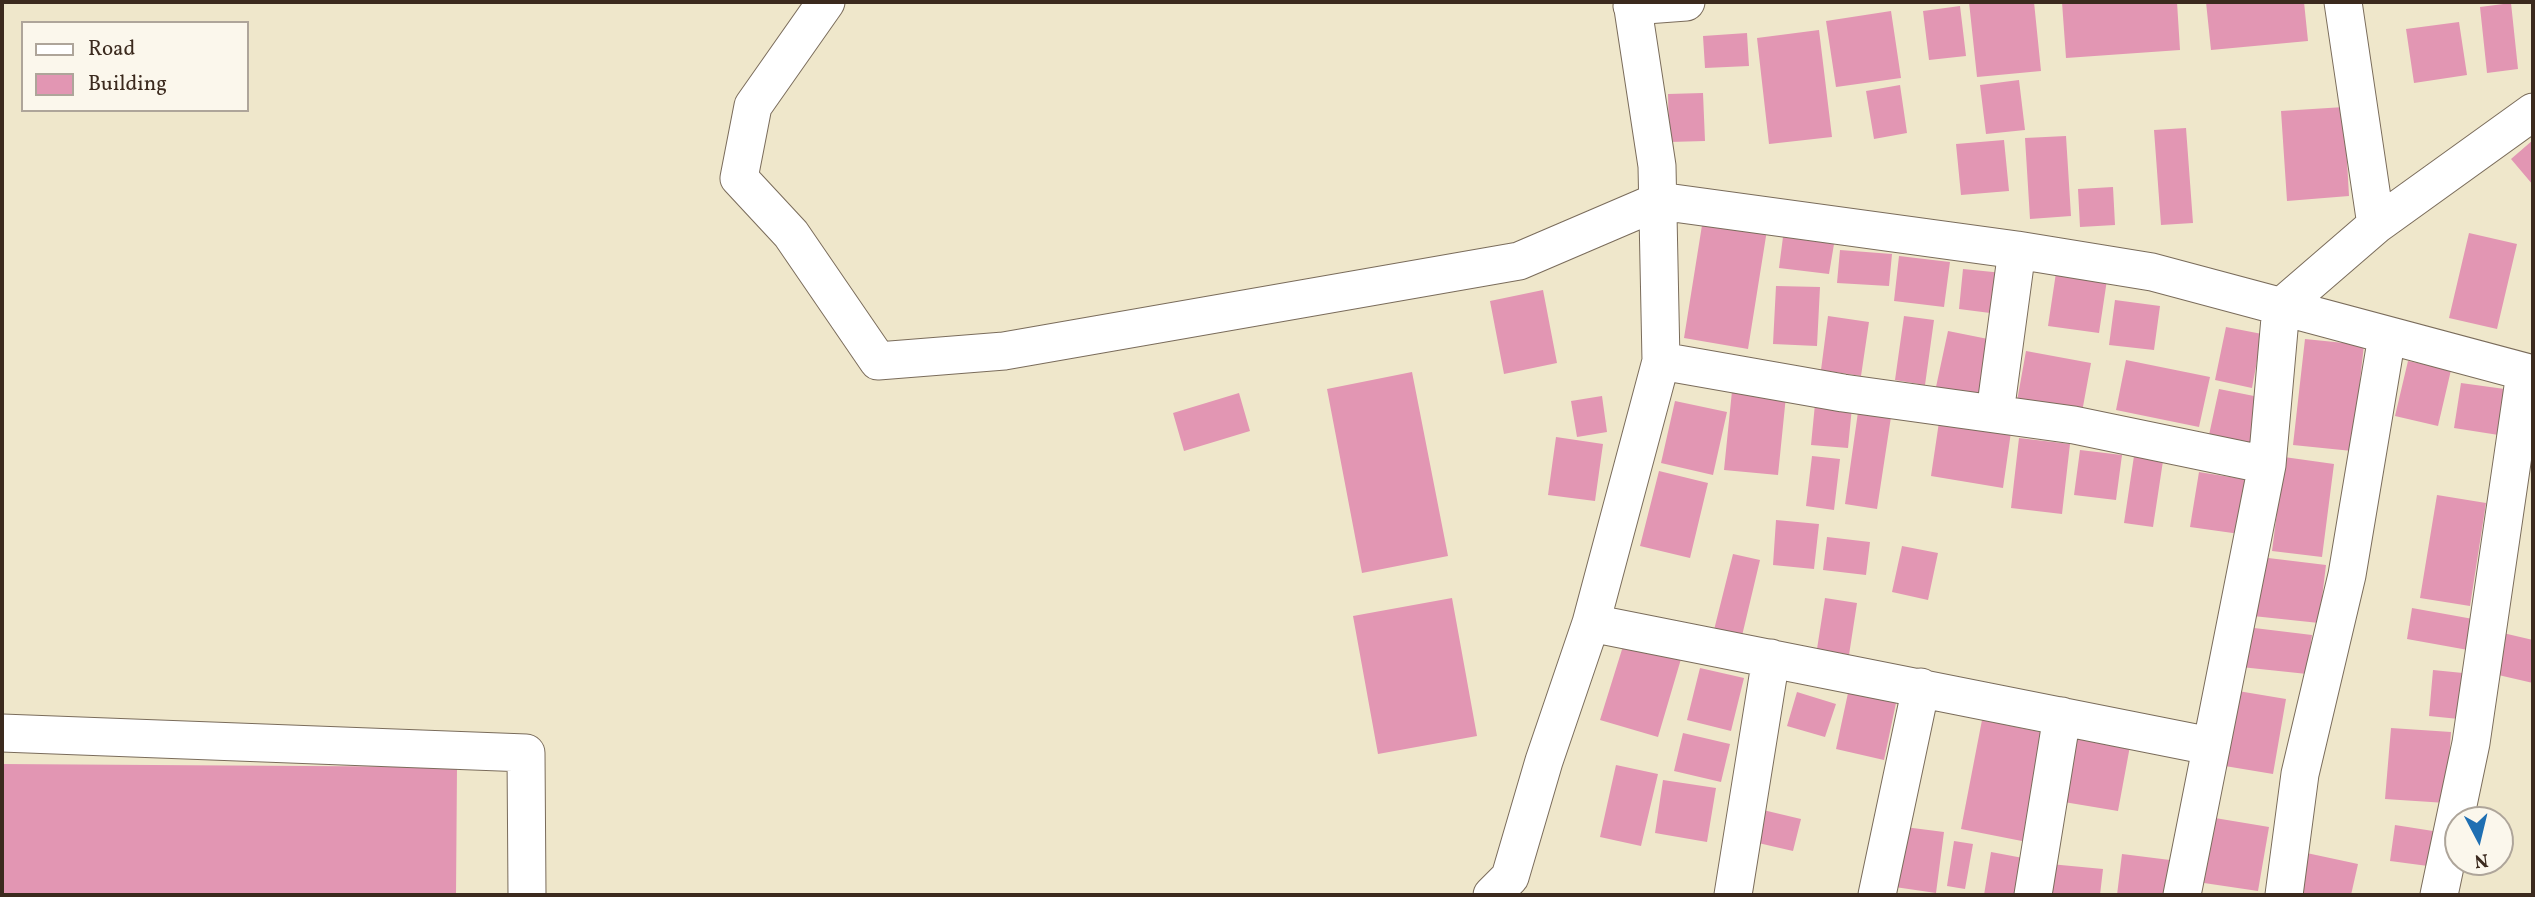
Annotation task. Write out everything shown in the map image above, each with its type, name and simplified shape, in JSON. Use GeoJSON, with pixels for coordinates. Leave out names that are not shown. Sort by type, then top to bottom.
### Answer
{"type":"FeatureCollection","features":[{"type":"Feature","properties":{"kind":"street"},"geometry":{"type":"LineString","coordinates":[[826,2],[753,106],[739,178],[791,234],[878,361],[1004,352],[1518,261],[1659,201],[2017,250],[2152,272],[2529,374],[2471,743],[2439,895]]}},
{"type":"Feature","properties":{"kind":"street"},"geometry":{"type":"LineString","coordinates":[[1492,895],[1510,877],[1544,761],[1591,623],[1661,361],[1657,166],[1632,4],[1686,2]]}},
{"type":"Feature","properties":{"kind":"street"},"geometry":{"type":"LineString","coordinates":[[2343,2],[2376,225]]}},
{"type":"Feature","properties":{"kind":"street"},"geometry":{"type":"LineString","coordinates":[[2182,895],[2267,465],[2281,307],[2376,225],[2533,112]]}},
{"type":"Feature","properties":{"kind":"street"},"geometry":{"type":"LineString","coordinates":[[1995,413],[2017,250]]}},
{"type":"Feature","properties":{"kind":"street"},"geometry":{"type":"LineString","coordinates":[[2284,895],[2300,774],[2347,575],[2387,336]]}},
{"type":"Feature","properties":{"kind":"street"},"geometry":{"type":"LineString","coordinates":[[1661,361],[1843,393],[2074,425],[2267,465]]}},
{"type":"Feature","properties":{"kind":"street"},"geometry":{"type":"LineString","coordinates":[[1591,623],[2210,746]]}},
{"type":"Feature","properties":{"kind":"street"},"geometry":{"type":"LineString","coordinates":[[1733,895],[1771,658]]}},
{"type":"Feature","properties":{"kind":"street"},"geometry":{"type":"LineString","coordinates":[[1877,895],[1921,687]]}},
{"type":"Feature","properties":{"kind":"street"},"geometry":{"type":"LineString","coordinates":[[2033,895],[2062,716]]}},
{"type":"Feature","properties":{"kind":"street"},"geometry":{"type":"LineString","coordinates":[[2,733],[526,753],[527,895]]}},
{"type":"Feature","properties":{"kind":"building"},"geometry":{"type":"Polygon","coordinates":[[[1969,2],[2034,2],[2041,71],[1977,77],[1969,2]]]}},
{"type":"Feature","properties":{"kind":"building"},"geometry":{"type":"Polygon","coordinates":[[[2062,2],[2177,2],[2180,50],[2066,58],[2062,2]]]}},
{"type":"Feature","properties":{"kind":"building"},"geometry":{"type":"Polygon","coordinates":[[[2206,2],[2304,2],[2308,41],[2211,50],[2206,2]]]}},
{"type":"Feature","properties":{"kind":"building"},"geometry":{"type":"Polygon","coordinates":[[[2511,3],[2518,69],[2487,73],[2480,7],[2511,3]]]}},
{"type":"Feature","properties":{"kind":"building"},"geometry":{"type":"Polygon","coordinates":[[[1960,6],[1966,56],[1929,60],[1923,11],[1960,6]]]}},
{"type":"Feature","properties":{"kind":"building"},"geometry":{"type":"Polygon","coordinates":[[[1891,11],[1901,78],[1836,87],[1826,21],[1891,11]]]}},
{"type":"Feature","properties":{"kind":"building"},"geometry":{"type":"Polygon","coordinates":[[[2459,22],[2467,75],[2414,83],[2406,29],[2459,22]]]}},
{"type":"Feature","properties":{"kind":"building"},"geometry":{"type":"Polygon","coordinates":[[[1819,30],[1832,137],[1769,144],[1757,38],[1819,30]]]}},
{"type":"Feature","properties":{"kind":"building"},"geometry":{"type":"Polygon","coordinates":[[[1747,33],[1749,66],[1705,68],[1703,36],[1747,33]]]}},
{"type":"Feature","properties":{"kind":"building"},"geometry":{"type":"Polygon","coordinates":[[[2019,80],[2025,130],[1986,134],[1980,85],[2019,80]]]}},
{"type":"Feature","properties":{"kind":"building"},"geometry":{"type":"Polygon","coordinates":[[[1900,85],[1907,133],[1874,139],[1866,91],[1900,85]]]}},
{"type":"Feature","properties":{"kind":"building"},"geometry":{"type":"Polygon","coordinates":[[[1703,93],[1705,141],[1669,142],[1668,94],[1703,93]]]}},
{"type":"Feature","properties":{"kind":"building"},"geometry":{"type":"Polygon","coordinates":[[[2344,107],[2349,196],[2287,201],[2281,111],[2344,107]]]}},
{"type":"Feature","properties":{"kind":"building"},"geometry":{"type":"Polygon","coordinates":[[[2186,128],[2193,223],[2161,225],[2154,130],[2186,128]]]}},
{"type":"Feature","properties":{"kind":"building"},"geometry":{"type":"Polygon","coordinates":[[[2066,136],[2071,216],[2030,219],[2025,138],[2066,136]]]}},
{"type":"Feature","properties":{"kind":"building"},"geometry":{"type":"Polygon","coordinates":[[[2004,140],[2009,191],[1961,195],[1956,144],[2004,140]]]}},
{"type":"Feature","properties":{"kind":"building"},"geometry":{"type":"Polygon","coordinates":[[[2533,140],[2533,185],[2511,159],[2533,140]]]}},
{"type":"Feature","properties":{"kind":"building"},"geometry":{"type":"Polygon","coordinates":[[[2113,187],[2115,225],[2080,227],[2078,189],[2113,187]]]}},
{"type":"Feature","properties":{"kind":"building"},"geometry":{"type":"Polygon","coordinates":[[[1703,219],[1767,230],[1748,349],[1684,338],[1703,219]]]}},
{"type":"Feature","properties":{"kind":"building"},"geometry":{"type":"Polygon","coordinates":[[[2469,233],[2517,244],[2497,329],[2449,318],[2469,233]]]}},
{"type":"Feature","properties":{"kind":"building"},"geometry":{"type":"Polygon","coordinates":[[[1783,237],[1834,244],[1829,274],[1779,268],[1783,237]]]}},
{"type":"Feature","properties":{"kind":"building"},"geometry":{"type":"Polygon","coordinates":[[[1840,250],[1892,254],[1889,286],[1837,283],[1840,250]]]}},
{"type":"Feature","properties":{"kind":"building"},"geometry":{"type":"Polygon","coordinates":[[[1899,256],[1950,262],[1944,307],[1894,301],[1899,256]]]}},
{"type":"Feature","properties":{"kind":"building"},"geometry":{"type":"Polygon","coordinates":[[[2057,266],[2108,273],[2099,333],[2048,326],[2057,266]]]}},
{"type":"Feature","properties":{"kind":"building"},"geometry":{"type":"Polygon","coordinates":[[[1963,269],[2003,273],[1998,314],[1959,309],[1963,269]]]}},
{"type":"Feature","properties":{"kind":"building"},"geometry":{"type":"Polygon","coordinates":[[[1776,286],[1820,287],[1817,346],[1773,344],[1776,286]]]}},
{"type":"Feature","properties":{"kind":"building"},"geometry":{"type":"Polygon","coordinates":[[[1543,290],[1557,363],[1504,374],[1490,301],[1543,290]]]}},
{"type":"Feature","properties":{"kind":"building"},"geometry":{"type":"Polygon","coordinates":[[[2115,300],[2160,306],[2154,350],[2109,345],[2115,300]]]}},
{"type":"Feature","properties":{"kind":"building"},"geometry":{"type":"Polygon","coordinates":[[[1828,316],[1869,322],[1861,376],[1821,370],[1828,316]]]}},
{"type":"Feature","properties":{"kind":"building"},"geometry":{"type":"Polygon","coordinates":[[[1904,316],[1934,320],[1925,385],[1895,380],[1904,316]]]}},
{"type":"Feature","properties":{"kind":"building"},"geometry":{"type":"Polygon","coordinates":[[[2226,327],[2262,334],[2252,388],[2215,380],[2226,327]]]}},
{"type":"Feature","properties":{"kind":"building"},"geometry":{"type":"Polygon","coordinates":[[[1948,331],[1998,341],[1986,397],[1936,387],[1948,331]]]}},
{"type":"Feature","properties":{"kind":"building"},"geometry":{"type":"Polygon","coordinates":[[[2305,339],[2364,345],[2352,451],[2293,445],[2305,339]]]}},
{"type":"Feature","properties":{"kind":"building"},"geometry":{"type":"Polygon","coordinates":[[[2026,351],[2091,363],[2082,412],[2017,401],[2026,351]]]}},
{"type":"Feature","properties":{"kind":"building"},"geometry":{"type":"Polygon","coordinates":[[[2126,360],[2210,377],[2199,427],[2116,410],[2126,360]]]}},
{"type":"Feature","properties":{"kind":"building"},"geometry":{"type":"Polygon","coordinates":[[[2408,361],[2451,370],[2438,426],[2395,416],[2408,361]]]}},
{"type":"Feature","properties":{"kind":"building"},"geometry":{"type":"Polygon","coordinates":[[[1412,372],[1448,556],[1362,573],[1327,389],[1412,372]]]}},
{"type":"Feature","properties":{"kind":"building"},"geometry":{"type":"Polygon","coordinates":[[[2461,383],[2512,390],[2505,436],[2454,428],[2461,383]]]}},
{"type":"Feature","properties":{"kind":"building"},"geometry":{"type":"Polygon","coordinates":[[[2219,389],[2269,399],[2259,445],[2209,435],[2219,389]]]}},
{"type":"Feature","properties":{"kind":"building"},"geometry":{"type":"Polygon","coordinates":[[[1732,391],[1786,396],[1778,475],[1724,470],[1732,391]]]}},
{"type":"Feature","properties":{"kind":"building"},"geometry":{"type":"Polygon","coordinates":[[[1239,393],[1250,431],[1184,451],[1173,413],[1239,393]]]}},
{"type":"Feature","properties":{"kind":"building"},"geometry":{"type":"Polygon","coordinates":[[[1602,396],[1607,432],[1577,437],[1571,401],[1602,396]]]}},
{"type":"Feature","properties":{"kind":"building"},"geometry":{"type":"Polygon","coordinates":[[[1675,401],[1727,412],[1713,475],[1661,463],[1675,401]]]}},
{"type":"Feature","properties":{"kind":"building"},"geometry":{"type":"Polygon","coordinates":[[[1815,404],[1852,407],[1848,448],[1811,445],[1815,404]]]}},
{"type":"Feature","properties":{"kind":"building"},"geometry":{"type":"Polygon","coordinates":[[[1858,412],[1891,417],[1877,509],[1845,504],[1858,412]]]}},
{"type":"Feature","properties":{"kind":"building"},"geometry":{"type":"Polygon","coordinates":[[[1939,422],[2011,432],[2003,488],[1931,476],[1939,422]]]}},
{"type":"Feature","properties":{"kind":"building"},"geometry":{"type":"Polygon","coordinates":[[[1556,437],[1603,444],[1595,501],[1548,495],[1556,437]]]}},
{"type":"Feature","properties":{"kind":"building"},"geometry":{"type":"Polygon","coordinates":[[[2019,438],[2070,444],[2062,514],[2011,508],[2019,438]]]}},
{"type":"Feature","properties":{"kind":"building"},"geometry":{"type":"Polygon","coordinates":[[[2080,450],[2122,455],[2116,500],[2074,495],[2080,450]]]}},
{"type":"Feature","properties":{"kind":"building"},"geometry":{"type":"Polygon","coordinates":[[[1812,456],[1840,459],[1834,510],[1806,506],[1812,456]]]}},
{"type":"Feature","properties":{"kind":"building"},"geometry":{"type":"Polygon","coordinates":[[[2134,456],[2163,461],[2153,527],[2124,523],[2134,456]]]}},
{"type":"Feature","properties":{"kind":"building"},"geometry":{"type":"Polygon","coordinates":[[[2284,457],[2334,464],[2322,557],[2272,551],[2284,457]]]}},
{"type":"Feature","properties":{"kind":"building"},"geometry":{"type":"Polygon","coordinates":[[[1659,471],[1708,483],[1690,558],[1640,546],[1659,471]]]}},
{"type":"Feature","properties":{"kind":"building"},"geometry":{"type":"Polygon","coordinates":[[[2199,472],[2255,481],[2247,535],[2190,527],[2199,472]]]}},
{"type":"Feature","properties":{"kind":"building"},"geometry":{"type":"Polygon","coordinates":[[[2437,495],[2486,503],[2470,606],[2420,598],[2437,495]]]}},
{"type":"Feature","properties":{"kind":"building"},"geometry":{"type":"Polygon","coordinates":[[[1776,520],[1819,524],[1814,569],[1773,565],[1776,520]]]}},
{"type":"Feature","properties":{"kind":"building"},"geometry":{"type":"Polygon","coordinates":[[[1827,537],[1870,542],[1866,575],[1823,570],[1827,537]]]}},
{"type":"Feature","properties":{"kind":"building"},"geometry":{"type":"Polygon","coordinates":[[[1902,546],[1938,553],[1928,600],[1892,592],[1902,546]]]}},
{"type":"Feature","properties":{"kind":"building"},"geometry":{"type":"Polygon","coordinates":[[[1733,554],[1760,560],[1741,640],[1713,634],[1733,554]]]}},
{"type":"Feature","properties":{"kind":"building"},"geometry":{"type":"Polygon","coordinates":[[[2260,557],[2326,565],[2319,623],[2253,616],[2260,557]]]}},
{"type":"Feature","properties":{"kind":"building"},"geometry":{"type":"Polygon","coordinates":[[[1452,598],[1477,736],[1378,754],[1353,616],[1452,598]]]}},
{"type":"Feature","properties":{"kind":"building"},"geometry":{"type":"Polygon","coordinates":[[[1825,598],[1857,603],[1849,655],[1817,649],[1825,598]]]}},
{"type":"Feature","properties":{"kind":"building"},"geometry":{"type":"Polygon","coordinates":[[[2412,608],[2473,619],[2468,650],[2407,639],[2412,608]]]}},
{"type":"Feature","properties":{"kind":"building"},"geometry":{"type":"Polygon","coordinates":[[[2246,627],[2312,635],[2307,674],[2241,667],[2246,627]]]}},
{"type":"Feature","properties":{"kind":"building"},"geometry":{"type":"Polygon","coordinates":[[[2503,633],[2533,640],[2533,683],[2494,674],[2503,633]]]}},
{"type":"Feature","properties":{"kind":"building"},"geometry":{"type":"Polygon","coordinates":[[[1624,643],[1681,659],[1658,737],[1600,720],[1624,643]]]}},
{"type":"Feature","properties":{"kind":"building"},"geometry":{"type":"Polygon","coordinates":[[[1700,668],[1744,678],[1731,731],[1687,720],[1700,668]]]}},
{"type":"Feature","properties":{"kind":"building"},"geometry":{"type":"Polygon","coordinates":[[[2433,670],[2463,673],[2459,719],[2429,716],[2433,670]]]}},
{"type":"Feature","properties":{"kind":"building"},"geometry":{"type":"Polygon","coordinates":[[[2238,691],[2286,699],[2273,774],[2225,766],[2238,691]]]}},
{"type":"Feature","properties":{"kind":"building"},"geometry":{"type":"Polygon","coordinates":[[[1797,692],[1836,704],[1825,737],[1787,726],[1797,692]]]}},
{"type":"Feature","properties":{"kind":"building"},"geometry":{"type":"Polygon","coordinates":[[[1848,693],[1896,703],[1884,760],[1836,749],[1848,693]]]}},
{"type":"Feature","properties":{"kind":"building"},"geometry":{"type":"Polygon","coordinates":[[[1982,720],[2050,734],[2027,842],[1961,829],[1982,720]]]}},
{"type":"Feature","properties":{"kind":"building"},"geometry":{"type":"Polygon","coordinates":[[[2391,728],[2451,732],[2446,803],[2385,799],[2391,728]]]}},
{"type":"Feature","properties":{"kind":"building"},"geometry":{"type":"Polygon","coordinates":[[[1683,733],[1730,744],[1721,782],[1674,771],[1683,733]]]}},
{"type":"Feature","properties":{"kind":"building"},"geometry":{"type":"Polygon","coordinates":[[[2069,736],[2130,746],[2118,811],[2058,801],[2069,736]]]}},
{"type":"Feature","properties":{"kind":"building"},"geometry":{"type":"Polygon","coordinates":[[[2,764],[457,767],[456,895],[2,895],[2,764]]]}},
{"type":"Feature","properties":{"kind":"building"},"geometry":{"type":"Polygon","coordinates":[[[1616,765],[1658,774],[1641,846],[1600,837],[1616,765]]]}},
{"type":"Feature","properties":{"kind":"building"},"geometry":{"type":"Polygon","coordinates":[[[1663,780],[1716,788],[1707,842],[1655,833],[1663,780]]]}},
{"type":"Feature","properties":{"kind":"building"},"geometry":{"type":"Polygon","coordinates":[[[1763,810],[1801,819],[1793,851],[1754,842],[1763,810]]]}},
{"type":"Feature","properties":{"kind":"building"},"geometry":{"type":"Polygon","coordinates":[[[2215,818],[2269,827],[2258,891],[2204,883],[2215,818]]]}},
{"type":"Feature","properties":{"kind":"building"},"geometry":{"type":"Polygon","coordinates":[[[2395,825],[2433,831],[2428,866],[2390,861],[2395,825]]]}},
{"type":"Feature","properties":{"kind":"building"},"geometry":{"type":"Polygon","coordinates":[[[1897,826],[1944,832],[1936,893],[1888,886],[1897,826]]]}},
{"type":"Feature","properties":{"kind":"building"},"geometry":{"type":"Polygon","coordinates":[[[1954,841],[1973,844],[1965,889],[1947,886],[1954,841]]]}},
{"type":"Feature","properties":{"kind":"building"},"geometry":{"type":"Polygon","coordinates":[[[1991,852],[2023,858],[2017,895],[1984,895],[1991,852]]]}},
{"type":"Feature","properties":{"kind":"building"},"geometry":{"type":"Polygon","coordinates":[[[2302,852],[2358,864],[2351,895],[2293,895],[2302,852]]]}},
{"type":"Feature","properties":{"kind":"building"},"geometry":{"type":"Polygon","coordinates":[[[2122,854],[2170,860],[2166,895],[2117,895],[2122,854]]]}},
{"type":"Feature","properties":{"kind":"building"},"geometry":{"type":"Polygon","coordinates":[[[2050,864],[2103,869],[2100,895],[2047,895],[2050,864]]]}}]}
